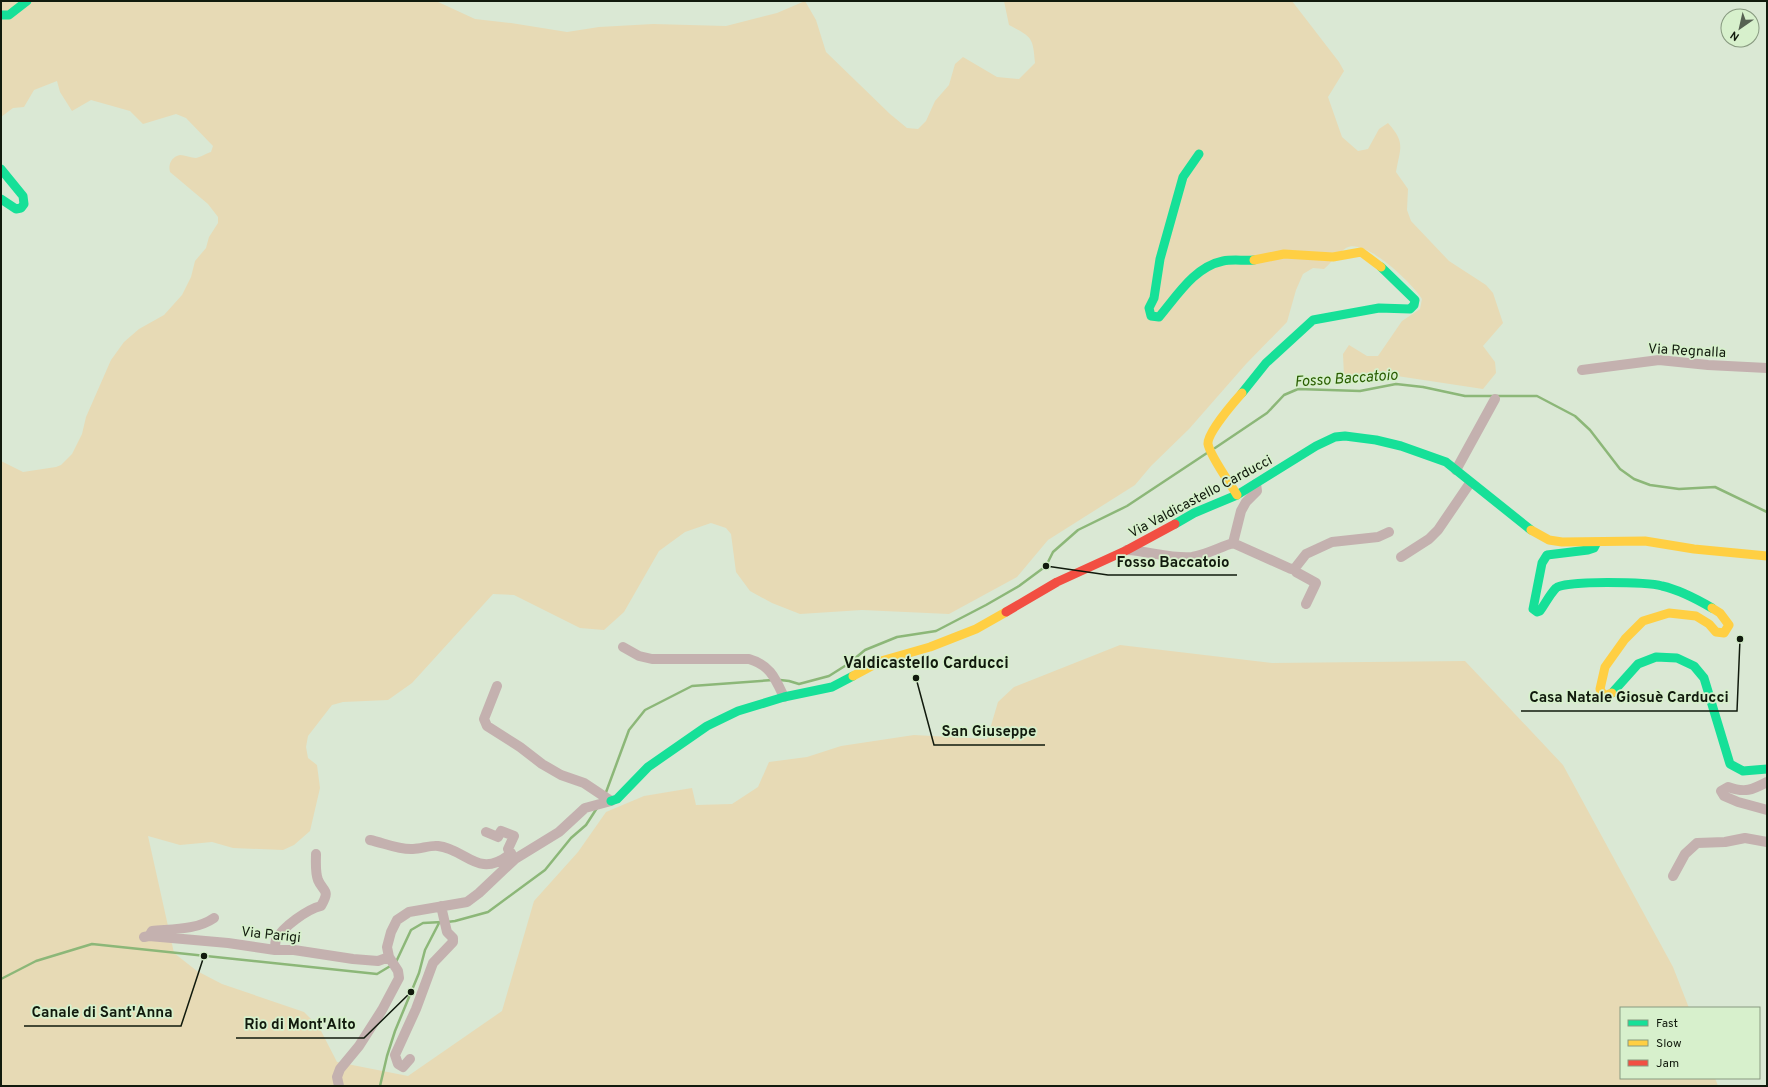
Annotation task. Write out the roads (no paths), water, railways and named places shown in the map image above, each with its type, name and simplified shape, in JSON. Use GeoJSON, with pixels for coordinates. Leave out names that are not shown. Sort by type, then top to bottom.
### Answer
{"type":"FeatureCollection","features":[{"type":"Feature","properties":{"kind":"street"},"geometry":{"type":"LineString","coordinates":[[1,15],[9,15],[27,1]]}},
{"type":"Feature","properties":{"kind":"street"},"geometry":{"type":"LineString","coordinates":[[1199,154],[1183,177],[1160,259],[1154,298],[1149,308],[1151,316],[1159,317],[1182,287],[1209,266],[1222,261],[1252,260],[1286,254],[1326,258],[1344,257],[1360,252],[1378,264],[1401,284],[1415,300],[1414,305],[1410,309],[1380,308],[1313,320],[1266,363],[1242,391],[1210,436],[1208,443],[1211,451],[1237,495]]}},
{"type":"Feature","properties":{"kind":"street"},"geometry":{"type":"LineString","coordinates":[[1,169],[22,196],[24,204],[21,208],[16,209],[1,199]]}},
{"type":"Feature","properties":{"kind":"street","name":"Via Regnalla"},"geometry":{"type":"LineString","coordinates":[[1582,370],[1659,360],[1708,365],[1767,368]]}},
{"type":"Feature","properties":{"kind":"street"},"geometry":{"type":"LineString","coordinates":[[1456,470],[1495,399]]}},
{"type":"Feature","properties":{"kind":"street","name":"Via Valdicastello Carducci"},"geometry":{"type":"LineString","coordinates":[[339,1086],[338,1077],[340,1069],[359,1046],[379,1015],[399,978],[398,971],[391,961],[387,947],[391,932],[397,920],[409,912],[441,909],[467,902],[479,893],[512,857],[559,832],[585,808],[617,799],[648,767],[707,726],[738,710],[784,697],[832,687],[881,661],[930,646],[976,629],[1057,582],[1127,550],[1194,513],[1237,495],[1316,446],[1335,437],[1345,436],[1376,440],[1401,446],[1446,462],[1501,509],[1537,534],[1549,540],[1562,542],[1645,541],[1694,549],[1767,556]]}},
{"type":"Feature","properties":{"kind":"street"},"geometry":{"type":"LineString","coordinates":[[1401,557],[1429,539],[1438,530],[1470,482]]}},
{"type":"Feature","properties":{"kind":"street"},"geometry":{"type":"LineString","coordinates":[[1233,543],[1240,511],[1246,502],[1258,491],[1256,484]]}},
{"type":"Feature","properties":{"kind":"street"},"geometry":{"type":"LineString","coordinates":[[1127,550],[1146,551],[1170,556],[1192,557],[1233,543],[1288,568],[1294,568],[1306,554],[1332,542],[1378,537],[1389,532]]}},
{"type":"Feature","properties":{"kind":"street"},"geometry":{"type":"LineString","coordinates":[[1596,541],[1594,548],[1587,551],[1556,553],[1546,556],[1542,563],[1533,609],[1537,612],[1540,611],[1556,588],[1565,584],[1581,582],[1617,582],[1660,585],[1689,594],[1720,612],[1729,626],[1724,633],[1716,632],[1709,624],[1696,616],[1670,613],[1643,621],[1625,639],[1605,667],[1600,689],[1604,696],[1611,694],[1638,664],[1656,657],[1677,658],[1694,666],[1704,678],[1730,764],[1737,771],[1750,772],[1767,769]]}},
{"type":"Feature","properties":{"kind":"street"},"geometry":{"type":"LineString","coordinates":[[1294,568],[1296,572],[1316,583],[1306,604]]}},
{"type":"Feature","properties":{"kind":"street"},"geometry":{"type":"LineString","coordinates":[[623,647],[639,656],[652,659],[749,659],[760,663],[770,671],[784,697]]}},
{"type":"Feature","properties":{"kind":"street"},"geometry":{"type":"LineString","coordinates":[[497,686],[484,719],[487,726],[520,746],[542,764],[561,775],[584,783],[592,790],[611,801]]}},
{"type":"Feature","properties":{"kind":"street"},"geometry":{"type":"LineString","coordinates":[[1767,782],[1753,790],[1737,790],[1728,787],[1721,791],[1724,796],[1738,802],[1767,810]]}},
{"type":"Feature","properties":{"kind":"street"},"geometry":{"type":"LineString","coordinates":[[370,840],[411,850],[438,846],[481,864],[499,863],[512,857],[508,850],[514,836],[500,831],[498,837],[486,832]]}},
{"type":"Feature","properties":{"kind":"street"},"geometry":{"type":"LineString","coordinates":[[1673,876],[1685,854],[1696,843],[1725,842],[1745,838],[1767,842]]}},
{"type":"Feature","properties":{"kind":"street"},"geometry":{"type":"LineString","coordinates":[[275,950],[275,942],[284,930],[304,914],[313,908],[321,906],[323,903],[326,893],[325,888],[318,881],[316,854]]}},
{"type":"Feature","properties":{"kind":"street"},"geometry":{"type":"LineString","coordinates":[[410,1059],[404,1067],[398,1064],[396,1055],[416,1009],[433,963],[453,942],[453,938],[447,932],[441,909]]}},
{"type":"Feature","properties":{"kind":"street","name":"Via Parigi"},"geometry":{"type":"LineString","coordinates":[[214,918],[209,922],[197,925],[152,931],[146,937],[228,943],[275,950],[294,950],[353,960],[391,961]]}},
{"type":"Feature","properties":{"kind":"waterway","name":"Fosso Baccatoio"},"geometry":{"type":"LineString","coordinates":[[1215,448],[1267,413],[1284,395],[1298,389],[1360,391],[1396,384],[1423,387],[1465,396],[1537,396],[1575,416],[1590,430],[1620,469],[1634,479],[1650,485],[1679,489],[1715,487],[1767,512]]}},
{"type":"Feature","properties":{"kind":"waterway","name":"Fosso Baccatoio"},"geometry":{"type":"LineString","coordinates":[[780,680],[799,684],[829,676],[848,664],[865,650],[897,637],[936,631],[986,605],[1019,586],[1046,566],[1053,552],[1078,530],[1127,506],[1207,453]]}},
{"type":"Feature","properties":{"kind":"waterway","name":"Fosso Baccatoio"},"geometry":{"type":"LineString","coordinates":[[605,795],[629,730],[645,710],[692,686],[773,680]]}},
{"type":"Feature","properties":{"kind":"waterway","name":"Fosso Baccatoio"},"geometry":{"type":"LineString","coordinates":[[447,922],[488,912],[545,870],[571,838],[586,825],[597,808]]}},
{"type":"Feature","properties":{"kind":"waterway"},"geometry":{"type":"LineString","coordinates":[[396,962],[411,930],[423,923],[442,922]]}},
{"type":"Feature","properties":{"kind":"waterway"},"geometry":{"type":"LineString","coordinates":[[380,1086],[395,1031],[419,973],[425,950],[439,923]]}},
{"type":"Feature","properties":{"kind":"waterway"},"geometry":{"type":"LineString","coordinates":[[1,979],[36,961],[92,944],[377,974],[392,965]]}},
{"type":"Feature","properties":{"kind":"place","name":"Fosso Baccatoio"},"geometry":{"type":"Point","coordinates":[1046,566]}},
{"type":"Feature","properties":{"kind":"place","name":"Casa Natale Giosuè Carducci"},"geometry":{"type":"Point","coordinates":[1740,639]}},
{"type":"Feature","properties":{"kind":"place","name":"San Giuseppe"},"geometry":{"type":"Point","coordinates":[916,678]}},
{"type":"Feature","properties":{"kind":"place","name":"Canale di Sant'Anna"},"geometry":{"type":"Point","coordinates":[204,956]}},
{"type":"Feature","properties":{"kind":"place","name":"Rio di Mont'Alto"},"geometry":{"type":"Point","coordinates":[411,992]}},
{"type":"Feature","properties":{"kind":"district","name":"Valdicastello Carducci"},"geometry":{"type":"Point","coordinates":[926,662]}}]}
